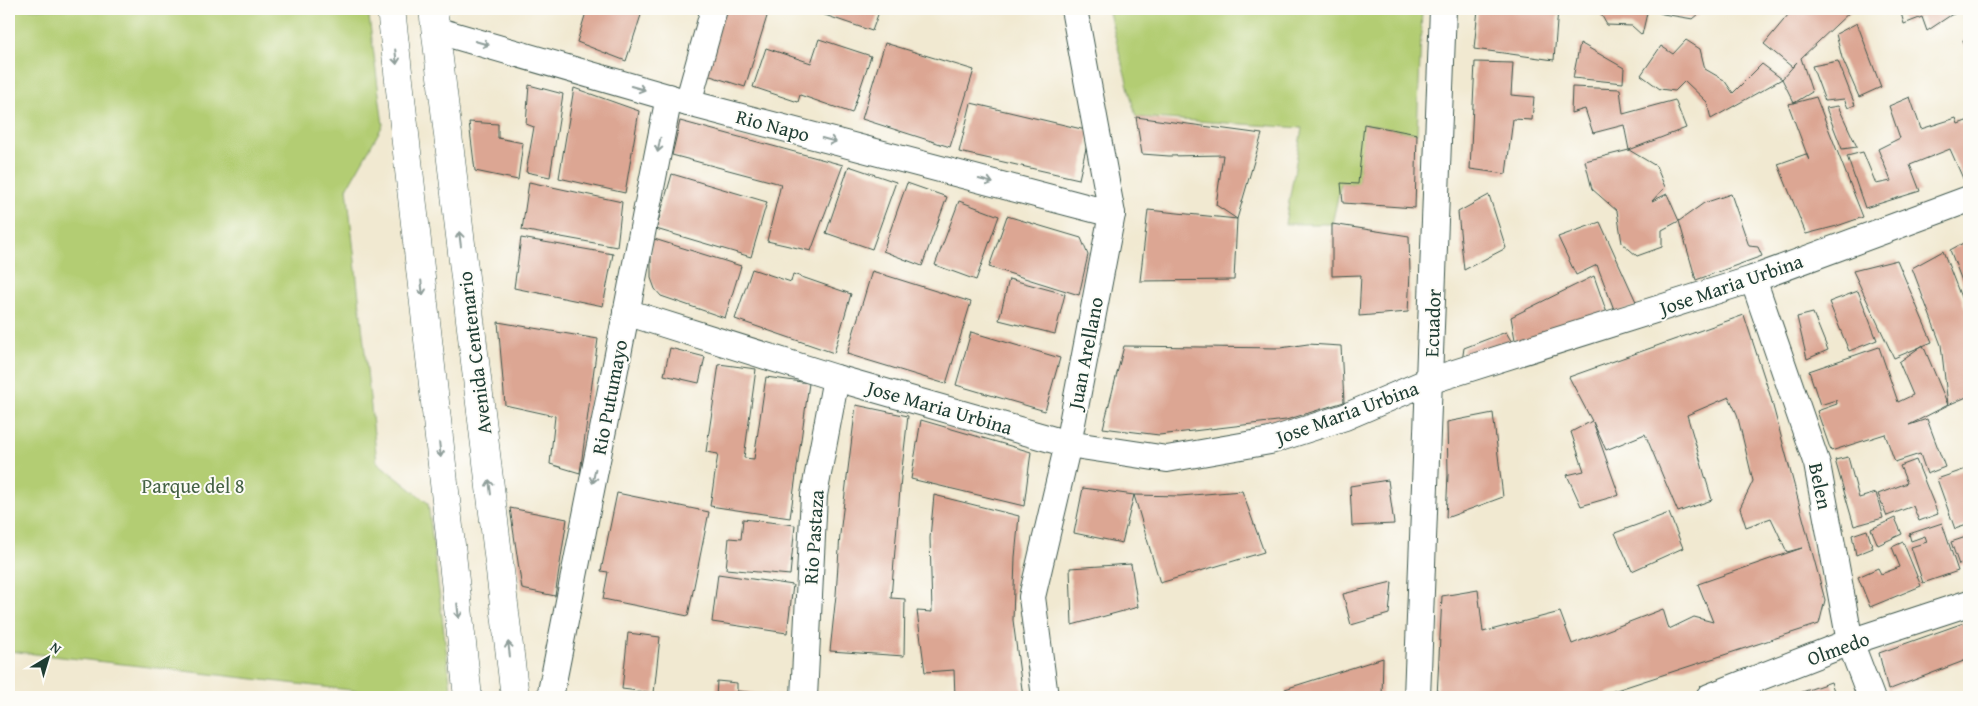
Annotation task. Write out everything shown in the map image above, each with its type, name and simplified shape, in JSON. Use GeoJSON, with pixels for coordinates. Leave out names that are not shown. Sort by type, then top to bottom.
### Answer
{"type":"FeatureCollection","features":[{"type":"Feature","properties":{"kind":"street"},"geometry":{"type":"LineString","coordinates":[[391,9],[468,697]]}},
{"type":"Feature","properties":{"kind":"street","name":"Rio Putumayo"},"geometry":{"type":"LineString","coordinates":[[550,697],[626,312],[678,100],[714,9]]}},
{"type":"Feature","properties":{"kind":"street","name":"Juan Arellano"},"geometry":{"type":"LineString","coordinates":[[1045,697],[1032,597],[1068,444],[1112,214],[1074,9]]}},
{"type":"Feature","properties":{"kind":"street","name":"Ecuador"},"geometry":{"type":"LineString","coordinates":[[1417,697],[1444,9]]}},
{"type":"Feature","properties":{"kind":"street","name":"Rio Napo"},"geometry":{"type":"LineString","coordinates":[[434,19],[678,100],[1112,214]]}},
{"type":"Feature","properties":{"kind":"street","name":"Avenida Centenario"},"geometry":{"type":"LineString","coordinates":[[434,19],[515,697]]}},
{"type":"Feature","properties":{"kind":"street","name":"Jose Maria Urbina"},"geometry":{"type":"LineString","coordinates":[[626,312],[836,378],[1068,444],[1167,458],[1270,441],[1345,417],[1430,381],[1753,279],[1969,199]]}},
{"type":"Feature","properties":{"kind":"street","name":"Belen"},"geometry":{"type":"LineString","coordinates":[[1753,279],[1818,464],[1850,642],[1870,697]]}},
{"type":"Feature","properties":{"kind":"street","name":"Rio Pastaza"},"geometry":{"type":"LineString","coordinates":[[804,697],[814,495],[836,378]]}},
{"type":"Feature","properties":{"kind":"street","name":"Olmedo"},"geometry":{"type":"LineString","coordinates":[[1709,697],[1850,642],[1969,603]]}},
{"type":"Feature","properties":{"kind":"green space","name":"Parque del 8"},"geometry":{"type":"Polygon","coordinates":[[[9,9],[368,9],[383,125],[347,188],[377,462],[428,503],[452,697],[411,697],[9,651],[9,9]]]}},
{"type":"Feature","properties":{"kind":"green space"},"geometry":{"type":"Polygon","coordinates":[[[1108,9],[1422,9],[1417,134],[1365,124],[1358,184],[1341,183],[1332,224],[1285,224],[1302,128],[1136,117],[1108,9]]]}},
{"type":"Feature","properties":{"kind":"building"},"geometry":{"type":"Polygon","coordinates":[[[587,9],[643,9],[626,61],[577,42],[587,9]]]}},
{"type":"Feature","properties":{"kind":"building"},"geometry":{"type":"Polygon","coordinates":[[[724,9],[769,10],[745,87],[704,74],[724,9]]]}},
{"type":"Feature","properties":{"kind":"building"},"geometry":{"type":"Polygon","coordinates":[[[807,9],[880,9],[872,31],[807,9]]]}},
{"type":"Feature","properties":{"kind":"building"},"geometry":{"type":"Polygon","coordinates":[[[1478,9],[1558,9],[1554,60],[1474,49],[1478,9]]]}},
{"type":"Feature","properties":{"kind":"building"},"geometry":{"type":"Polygon","coordinates":[[[1598,9],[1630,9],[1647,13],[1642,35],[1632,26],[1607,25],[1598,9]]]}},
{"type":"Feature","properties":{"kind":"building"},"geometry":{"type":"Polygon","coordinates":[[[1648,9],[1705,9],[1693,19],[1663,14],[1648,9]]]}},
{"type":"Feature","properties":{"kind":"building"},"geometry":{"type":"Polygon","coordinates":[[[1793,9],[1853,9],[1801,58],[1812,92],[1794,103],[1782,79],[1797,62],[1792,67],[1764,44],[1793,9]]]}},
{"type":"Feature","properties":{"kind":"building"},"geometry":{"type":"Polygon","coordinates":[[[1900,9],[1967,9],[1951,15],[1927,31],[1922,17],[1904,24],[1900,9]]]}},
{"type":"Feature","properties":{"kind":"building"},"geometry":{"type":"Polygon","coordinates":[[[1857,23],[1881,87],[1859,97],[1842,58],[1836,34],[1857,23]]]}},
{"type":"Feature","properties":{"kind":"building"},"geometry":{"type":"Polygon","coordinates":[[[1969,38],[1969,60],[1963,40],[1969,38]]]}},
{"type":"Feature","properties":{"kind":"building"},"geometry":{"type":"Polygon","coordinates":[[[819,39],[871,56],[852,113],[800,95],[798,102],[753,87],[766,48],[811,63],[819,39]]]}},
{"type":"Feature","properties":{"kind":"building"},"geometry":{"type":"Polygon","coordinates":[[[1686,40],[1700,49],[1705,69],[1724,80],[1733,93],[1762,64],[1782,79],[1711,119],[1707,102],[1685,81],[1675,91],[1660,89],[1641,75],[1661,46],[1673,54],[1686,40]]]}},
{"type":"Feature","properties":{"kind":"building"},"geometry":{"type":"Polygon","coordinates":[[[885,43],[974,70],[950,147],[862,119],[885,43]]]}},
{"type":"Feature","properties":{"kind":"building"},"geometry":{"type":"Polygon","coordinates":[[[1580,43],[1624,68],[1623,83],[1573,78],[1580,43]]]}},
{"type":"Feature","properties":{"kind":"building"},"geometry":{"type":"Polygon","coordinates":[[[1838,61],[1855,105],[1848,108],[1844,99],[1825,101],[1812,66],[1838,61]]]}},
{"type":"Feature","properties":{"kind":"building"},"geometry":{"type":"Polygon","coordinates":[[[1475,62],[1513,63],[1511,95],[1534,97],[1532,120],[1513,119],[1506,174],[1470,169],[1475,62]]]}},
{"type":"Feature","properties":{"kind":"building"},"geometry":{"type":"Polygon","coordinates":[[[529,85],[563,94],[550,177],[526,172],[534,127],[526,124],[529,85]]]}},
{"type":"Feature","properties":{"kind":"building"},"geometry":{"type":"Polygon","coordinates":[[[1572,87],[1620,89],[1623,114],[1675,100],[1686,128],[1629,150],[1624,125],[1593,133],[1585,109],[1571,113],[1572,87]]]}},
{"type":"Feature","properties":{"kind":"building"},"geometry":{"type":"Polygon","coordinates":[[[574,88],[639,111],[625,193],[559,178],[574,88]]]}},
{"type":"Feature","properties":{"kind":"building"},"geometry":{"type":"Polygon","coordinates":[[[1816,97],[1863,217],[1806,234],[1778,164],[1806,154],[1809,160],[1788,104],[1816,97]]]}},
{"type":"Feature","properties":{"kind":"building"},"geometry":{"type":"Polygon","coordinates":[[[1910,97],[1921,129],[1956,118],[1958,124],[1969,120],[1969,180],[1965,183],[1950,149],[1910,165],[1920,191],[1865,208],[1847,156],[1863,152],[1876,184],[1891,181],[1878,149],[1900,138],[1889,106],[1910,97]]]}},
{"type":"Feature","properties":{"kind":"building"},"geometry":{"type":"Polygon","coordinates":[[[971,103],[1090,131],[1079,179],[959,152],[971,103]]]}},
{"type":"Feature","properties":{"kind":"building"},"geometry":{"type":"Polygon","coordinates":[[[1838,106],[1857,147],[1842,149],[1826,108],[1838,106]]]}},
{"type":"Feature","properties":{"kind":"building"},"geometry":{"type":"Polygon","coordinates":[[[1136,117],[1262,134],[1237,219],[1216,205],[1223,155],[1169,156],[1142,154],[1136,117]]]}},
{"type":"Feature","properties":{"kind":"building"},"geometry":{"type":"Polygon","coordinates":[[[680,121],[843,165],[811,251],[767,241],[781,184],[672,155],[680,121]]]}},
{"type":"Feature","properties":{"kind":"building"},"geometry":{"type":"Polygon","coordinates":[[[469,122],[498,124],[498,138],[523,143],[518,180],[475,171],[469,122]]]}},
{"type":"Feature","properties":{"kind":"building"},"geometry":{"type":"Polygon","coordinates":[[[1364,124],[1417,134],[1415,208],[1343,203],[1341,183],[1358,184],[1364,124]]]}},
{"type":"Feature","properties":{"kind":"building"},"geometry":{"type":"Polygon","coordinates":[[[1629,150],[1656,166],[1665,187],[1652,201],[1667,194],[1679,221],[1662,230],[1662,247],[1637,256],[1622,243],[1617,211],[1592,189],[1585,161],[1629,150]]]}},
{"type":"Feature","properties":{"kind":"building"},"geometry":{"type":"Polygon","coordinates":[[[849,166],[896,182],[872,249],[826,233],[849,166]]]}},
{"type":"Feature","properties":{"kind":"building"},"geometry":{"type":"Polygon","coordinates":[[[672,174],[767,202],[751,257],[656,229],[672,174]]]}},
{"type":"Feature","properties":{"kind":"building"},"geometry":{"type":"Polygon","coordinates":[[[529,182],[622,202],[617,247],[522,230],[529,182]]]}},
{"type":"Feature","properties":{"kind":"building"},"geometry":{"type":"Polygon","coordinates":[[[907,183],[947,197],[922,266],[883,251],[907,183]]]}},
{"type":"Feature","properties":{"kind":"building"},"geometry":{"type":"Polygon","coordinates":[[[1731,194],[1749,246],[1758,247],[1762,256],[1696,280],[1679,221],[1704,203],[1731,194]]]}},
{"type":"Feature","properties":{"kind":"building"},"geometry":{"type":"Polygon","coordinates":[[[1489,195],[1506,248],[1464,270],[1458,212],[1489,195]]]}},
{"type":"Feature","properties":{"kind":"building"},"geometry":{"type":"Polygon","coordinates":[[[959,201],[999,216],[976,280],[935,265],[959,201]]]}},
{"type":"Feature","properties":{"kind":"building"},"geometry":{"type":"Polygon","coordinates":[[[1148,210],[1237,219],[1234,280],[1140,281],[1148,210]]]}},
{"type":"Feature","properties":{"kind":"building"},"geometry":{"type":"Polygon","coordinates":[[[1007,216],[1081,238],[1088,255],[1079,295],[989,267],[1007,216]]]}},
{"type":"Feature","properties":{"kind":"building"},"geometry":{"type":"Polygon","coordinates":[[[1600,222],[1638,306],[1615,312],[1597,265],[1576,275],[1558,237],[1600,222]]]}},
{"type":"Feature","properties":{"kind":"building"},"geometry":{"type":"Polygon","coordinates":[[[1332,224],[1409,236],[1408,312],[1359,316],[1361,275],[1332,276],[1332,224]]]}},
{"type":"Feature","properties":{"kind":"building"},"geometry":{"type":"Polygon","coordinates":[[[521,238],[613,254],[603,306],[514,288],[521,238]]]}},
{"type":"Feature","properties":{"kind":"building"},"geometry":{"type":"Polygon","coordinates":[[[651,238],[741,266],[725,318],[661,296],[655,289],[651,278],[651,238]]]}},
{"type":"Feature","properties":{"kind":"building"},"geometry":{"type":"Polygon","coordinates":[[[1969,240],[1969,299],[1950,250],[1969,240]]]}},
{"type":"Feature","properties":{"kind":"building"},"geometry":{"type":"Polygon","coordinates":[[[1943,251],[1969,318],[1969,396],[1948,405],[1941,345],[1912,268],[1943,251]]]}},
{"type":"Feature","properties":{"kind":"building"},"geometry":{"type":"Polygon","coordinates":[[[1897,260],[1932,342],[1894,358],[1853,271],[1897,260]]]}},
{"type":"Feature","properties":{"kind":"building"},"geometry":{"type":"Polygon","coordinates":[[[752,269],[791,282],[793,274],[851,294],[834,353],[735,319],[752,269]]]}},
{"type":"Feature","properties":{"kind":"building"},"geometry":{"type":"Polygon","coordinates":[[[872,271],[971,302],[946,384],[847,354],[872,271]]]}},
{"type":"Feature","properties":{"kind":"building"},"geometry":{"type":"Polygon","coordinates":[[[1594,276],[1608,316],[1517,351],[1511,317],[1594,276]]]}},
{"type":"Feature","properties":{"kind":"building"},"geometry":{"type":"Polygon","coordinates":[[[1009,279],[1065,294],[1055,334],[999,320],[1009,279]]]}},
{"type":"Feature","properties":{"kind":"building"},"geometry":{"type":"Polygon","coordinates":[[[1858,291],[1877,340],[1849,351],[1829,302],[1858,291]]]}},
{"type":"Feature","properties":{"kind":"building"},"geometry":{"type":"Polygon","coordinates":[[[1813,313],[1828,350],[1807,359],[1797,317],[1813,313]]]}},
{"type":"Feature","properties":{"kind":"building"},"geometry":{"type":"Polygon","coordinates":[[[1744,315],[1770,395],[1825,600],[1819,624],[1595,697],[1437,697],[1442,596],[1478,590],[1483,632],[1560,612],[1572,644],[1663,609],[1669,629],[1694,617],[1713,622],[1698,584],[1802,548],[1787,552],[1771,518],[1746,527],[1740,508],[1753,481],[1737,414],[1729,397],[1687,415],[1712,500],[1678,512],[1645,434],[1606,450],[1593,422],[1619,495],[1581,506],[1567,475],[1584,471],[1571,432],[1592,421],[1569,377],[1744,315]]]}},
{"type":"Feature","properties":{"kind":"building"},"geometry":{"type":"Polygon","coordinates":[[[498,322],[598,339],[580,473],[550,464],[555,416],[505,405],[498,322]]]}},
{"type":"Feature","properties":{"kind":"building"},"geometry":{"type":"Polygon","coordinates":[[[971,332],[1060,358],[1045,411],[956,385],[971,332]]]}},
{"type":"Feature","properties":{"kind":"building"},"geometry":{"type":"Polygon","coordinates":[[[1506,332],[1517,351],[1461,368],[1464,348],[1506,332]]]}},
{"type":"Feature","properties":{"kind":"building"},"geometry":{"type":"Polygon","coordinates":[[[1308,344],[1341,346],[1344,402],[1286,420],[1159,435],[1103,428],[1124,346],[1280,348],[1308,344]]]}},
{"type":"Feature","properties":{"kind":"building"},"geometry":{"type":"Polygon","coordinates":[[[1923,345],[1948,405],[1909,425],[1927,419],[1945,467],[1927,474],[1920,454],[1895,462],[1885,434],[1831,451],[1817,411],[1837,404],[1836,400],[1820,405],[1809,371],[1879,347],[1898,402],[1913,395],[1899,362],[1923,345]]]}},
{"type":"Feature","properties":{"kind":"building"},"geometry":{"type":"Polygon","coordinates":[[[670,348],[705,357],[699,383],[664,375],[670,348]]]}},
{"type":"Feature","properties":{"kind":"building"},"geometry":{"type":"Polygon","coordinates":[[[719,364],[756,369],[744,458],[754,459],[766,377],[809,383],[790,518],[710,506],[718,454],[706,452],[719,364]]]}},
{"type":"Feature","properties":{"kind":"building"},"geometry":{"type":"Polygon","coordinates":[[[856,405],[908,416],[891,598],[905,599],[904,656],[830,651],[840,534],[856,405]]]}},
{"type":"Feature","properties":{"kind":"building"},"geometry":{"type":"Polygon","coordinates":[[[1493,413],[1503,497],[1446,518],[1448,474],[1447,422],[1493,413]]]}},
{"type":"Feature","properties":{"kind":"building"},"geometry":{"type":"Polygon","coordinates":[[[921,420],[1031,452],[1024,506],[911,479],[921,420]]]}},
{"type":"Feature","properties":{"kind":"building"},"geometry":{"type":"Polygon","coordinates":[[[1848,457],[1859,498],[1876,493],[1883,518],[1854,526],[1835,460],[1848,457]]]}},
{"type":"Feature","properties":{"kind":"building"},"geometry":{"type":"Polygon","coordinates":[[[1916,460],[1938,514],[1919,521],[1913,506],[1887,516],[1878,494],[1907,483],[1900,466],[1916,460]]]}},
{"type":"Feature","properties":{"kind":"building"},"geometry":{"type":"Polygon","coordinates":[[[1969,468],[1969,530],[1967,525],[1955,529],[1937,479],[1969,468]]]}},
{"type":"Feature","properties":{"kind":"building"},"geometry":{"type":"Polygon","coordinates":[[[1388,480],[1394,524],[1352,526],[1350,486],[1388,480]]]}},
{"type":"Feature","properties":{"kind":"building"},"geometry":{"type":"Polygon","coordinates":[[[1083,488],[1134,495],[1122,543],[1074,533],[1083,488]]]}},
{"type":"Feature","properties":{"kind":"building"},"geometry":{"type":"Polygon","coordinates":[[[1242,491],[1264,552],[1160,583],[1134,495],[1180,496],[1242,491]]]}},
{"type":"Feature","properties":{"kind":"building"},"geometry":{"type":"Polygon","coordinates":[[[617,493],[709,512],[688,616],[603,599],[608,572],[601,571],[617,493]]]}},
{"type":"Feature","properties":{"kind":"building"},"geometry":{"type":"Polygon","coordinates":[[[934,495],[1019,516],[1015,557],[1013,620],[1023,697],[955,697],[954,670],[925,672],[917,611],[932,612],[930,538],[934,495]]]}},
{"type":"Feature","properties":{"kind":"building"},"geometry":{"type":"Polygon","coordinates":[[[510,508],[567,519],[555,596],[522,589],[510,508]]]}},
{"type":"Feature","properties":{"kind":"building"},"geometry":{"type":"Polygon","coordinates":[[[1669,513],[1683,548],[1632,571],[1615,533],[1669,513]]]}},
{"type":"Feature","properties":{"kind":"building"},"geometry":{"type":"Polygon","coordinates":[[[1895,518],[1902,534],[1878,545],[1871,529],[1895,518]]]}},
{"type":"Feature","properties":{"kind":"building"},"geometry":{"type":"Polygon","coordinates":[[[743,519],[795,525],[790,575],[726,569],[729,538],[741,539],[743,519]]]}},
{"type":"Feature","properties":{"kind":"building"},"geometry":{"type":"Polygon","coordinates":[[[1942,523],[1958,571],[1923,583],[1911,547],[1927,542],[1925,536],[1911,541],[1909,534],[1942,523]]]}},
{"type":"Feature","properties":{"kind":"building"},"geometry":{"type":"Polygon","coordinates":[[[1867,530],[1873,548],[1856,555],[1852,535],[1867,530]]]}},
{"type":"Feature","properties":{"kind":"building"},"geometry":{"type":"Polygon","coordinates":[[[1969,536],[1969,562],[1959,565],[1951,542],[1969,536]]]}},
{"type":"Feature","properties":{"kind":"building"},"geometry":{"type":"Polygon","coordinates":[[[1903,542],[1921,586],[1870,607],[1858,577],[1878,568],[1881,574],[1900,567],[1892,547],[1903,542]]]}},
{"type":"Feature","properties":{"kind":"building"},"geometry":{"type":"Polygon","coordinates":[[[1131,564],[1138,607],[1072,625],[1070,568],[1131,564]]]}},
{"type":"Feature","properties":{"kind":"building"},"geometry":{"type":"Polygon","coordinates":[[[718,574],[793,585],[787,633],[712,622],[718,574]]]}},
{"type":"Feature","properties":{"kind":"building"},"geometry":{"type":"Polygon","coordinates":[[[1392,582],[1389,614],[1351,625],[1343,594],[1392,582]]]}},
{"type":"Feature","properties":{"kind":"building"},"geometry":{"type":"Polygon","coordinates":[[[1969,621],[1969,659],[1888,690],[1879,653],[1969,621]]]}},
{"type":"Feature","properties":{"kind":"building"},"geometry":{"type":"Polygon","coordinates":[[[628,633],[660,637],[654,693],[622,689],[628,633]]]}},
{"type":"Feature","properties":{"kind":"building"},"geometry":{"type":"Polygon","coordinates":[[[1383,658],[1382,697],[1288,697],[1285,689],[1383,658]]]}},
{"type":"Feature","properties":{"kind":"building"},"geometry":{"type":"Polygon","coordinates":[[[717,681],[737,683],[737,691],[783,697],[716,697],[717,681]]]}},
{"type":"Feature","properties":{"kind":"building"},"geometry":{"type":"Polygon","coordinates":[[[1831,682],[1836,697],[1788,697],[1831,682]]]}}]}
